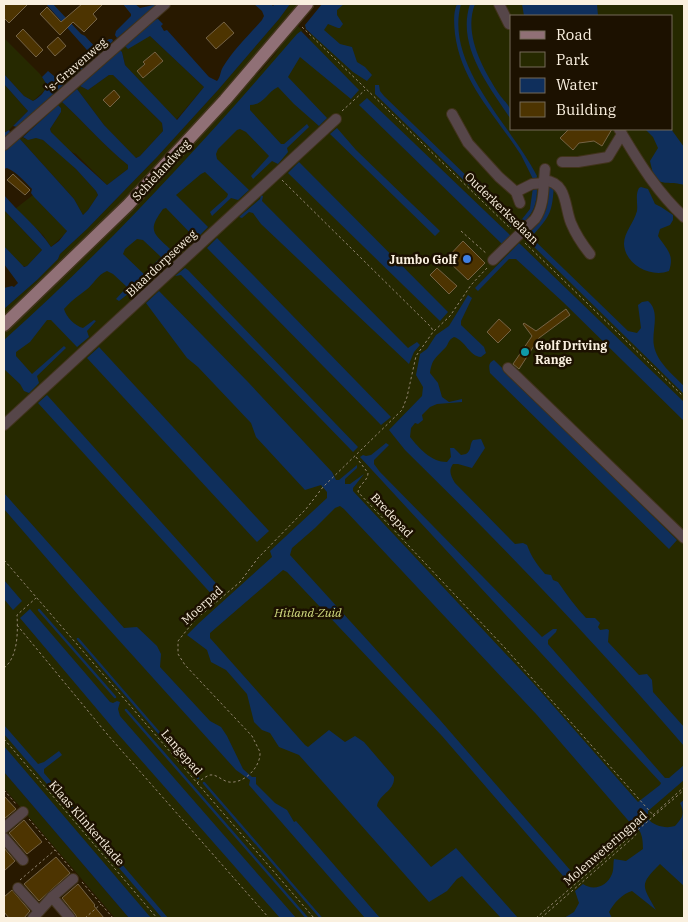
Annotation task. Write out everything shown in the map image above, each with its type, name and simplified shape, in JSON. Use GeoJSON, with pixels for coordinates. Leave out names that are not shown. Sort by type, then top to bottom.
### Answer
{"type":"FeatureCollection","features":[{"type":"Feature","properties":{"kind":"main road","name":"Schielandweg"},"geometry":{"type":"LineString","coordinates":[[4,325],[128,205],[225,100],[307,4]]}},
{"type":"Feature","properties":{"kind":"street","name":"'s-Gravenweg"},"geometry":{"type":"LineString","coordinates":[[5,144],[165,4]]}},
{"type":"Feature","properties":{"kind":"street"},"geometry":{"type":"LineString","coordinates":[[499,4],[510,24]]}},
{"type":"Feature","properties":{"kind":"street"},"geometry":{"type":"LineString","coordinates":[[452,114],[468,143],[499,177],[516,192],[520,203]]}},
{"type":"Feature","properties":{"kind":"street","name":"Blaardorpseweg"},"geometry":{"type":"LineString","coordinates":[[4,425],[336,119]]}},
{"type":"Feature","properties":{"kind":"street"},"geometry":{"type":"LineString","coordinates":[[562,162],[578,162],[608,157],[620,131]]}},
{"type":"Feature","properties":{"kind":"street"},"geometry":{"type":"LineString","coordinates":[[620,131],[646,174],[684,216]]}},
{"type":"Feature","properties":{"kind":"street"},"geometry":{"type":"LineString","coordinates":[[493,260],[535,219],[539,212],[545,169]]}},
{"type":"Feature","properties":{"kind":"street"},"geometry":{"type":"LineString","coordinates":[[516,192],[532,184],[544,181],[552,181],[562,189],[576,236],[590,254]]}},
{"type":"Feature","properties":{"kind":"street"},"geometry":{"type":"LineString","coordinates":[[508,368],[684,538]]}},
{"type":"Feature","properties":{"kind":"street"},"geometry":{"type":"LineString","coordinates":[[4,828],[23,812]]}},
{"type":"Feature","properties":{"kind":"street"},"geometry":{"type":"LineString","coordinates":[[4,838],[23,860]]}},
{"type":"Feature","properties":{"kind":"street"},"geometry":{"type":"LineString","coordinates":[[18,888],[36,915],[52,896],[73,879]]}},
{"type":"Feature","properties":{"kind":"street"},"geometry":{"type":"LineString","coordinates":[[52,896],[70,918]]}},
{"type":"Feature","properties":{"kind":"path","name":"Ouderkerkselaan"},"geometry":{"type":"LineString","coordinates":[[303,29],[684,397]]}},
{"type":"Feature","properties":{"kind":"path"},"geometry":{"type":"LineString","coordinates":[[336,119],[365,89]]}},
{"type":"Feature","properties":{"kind":"path"},"geometry":{"type":"LineString","coordinates":[[276,175],[431,327],[433,332]]}},
{"type":"Feature","properties":{"kind":"path"},"geometry":{"type":"LineString","coordinates":[[355,456],[402,410],[407,397],[416,356],[433,332],[450,316],[471,285],[493,260],[461,231]]}},
{"type":"Feature","properties":{"kind":"path","name":"Moerpad"},"geometry":{"type":"LineString","coordinates":[[197,783],[208,775],[214,775],[231,782],[238,782],[257,766],[260,757],[259,747],[242,725],[185,665],[178,654],[178,641],[195,620],[240,582],[258,558],[355,456]]}},
{"type":"Feature","properties":{"kind":"path","name":"Bredepad"},"geometry":{"type":"LineString","coordinates":[[355,456],[368,473],[368,478],[359,488],[358,492],[506,648],[654,816]]}},
{"type":"Feature","properties":{"kind":"path","name":"Langepad"},"geometry":{"type":"LineString","coordinates":[[4,560],[314,918]]}},
{"type":"Feature","properties":{"kind":"path"},"geometry":{"type":"LineString","coordinates":[[4,668],[9,664],[13,656],[18,625],[17,615],[37,598]]}},
{"type":"Feature","properties":{"kind":"path"},"geometry":{"type":"LineString","coordinates":[[18,625],[107,734],[269,918]]}},
{"type":"Feature","properties":{"kind":"path","name":"Klaas Klinkertkade"},"geometry":{"type":"LineString","coordinates":[[4,739],[157,918]]}},
{"type":"Feature","properties":{"kind":"path"},"geometry":{"type":"LineString","coordinates":[[654,816],[684,787]]}},
{"type":"Feature","properties":{"kind":"path"},"geometry":{"type":"LineString","coordinates":[[4,790],[113,918]]}},
{"type":"Feature","properties":{"kind":"path","name":"Molenweteringpad"},"geometry":{"type":"LineString","coordinates":[[536,918],[684,790]]}},
{"type":"Feature","properties":{"kind":"path"},"geometry":{"type":"LineString","coordinates":[[541,918],[636,836],[637,831]]}},
{"type":"Feature","properties":{"kind":"path"},"geometry":{"type":"LineString","coordinates":[[18,888],[15,884],[55,850]]}},
{"type":"Feature","properties":{"kind":"path"},"geometry":{"type":"LineString","coordinates":[[85,918],[101,904]]}},
{"type":"Feature","properties":{"kind":"green space"},"geometry":{"type":"Polygon","coordinates":[[[290,4],[300,4],[222,98],[68,259],[4,316],[4,309],[37,280],[58,259],[60,254],[157,157],[218,90],[290,4]]]}},
{"type":"Feature","properties":{"kind":"green space","name":"Hitland-Zuid"},"geometry":{"type":"Polygon","coordinates":[[[311,4],[314,4],[297,25],[303,31],[300,32],[309,40],[313,25],[329,4],[684,4],[684,918],[145,918],[4,751],[4,329],[245,84],[260,72],[276,53],[286,35],[311,4]]]}},
{"type":"Feature","properties":{"kind":"green space"},"geometry":{"type":"Polygon","coordinates":[[[150,36],[204,87],[176,120],[125,65],[122,52],[119,49],[124,45],[150,36]]]}},
{"type":"Feature","properties":{"kind":"green space"},"geometry":{"type":"Polygon","coordinates":[[[4,38],[40,74],[47,85],[44,91],[33,101],[24,96],[4,74],[4,38]]]}},
{"type":"Feature","properties":{"kind":"green space"},"geometry":{"type":"Polygon","coordinates":[[[109,75],[113,75],[162,123],[163,131],[140,156],[135,158],[104,125],[77,89],[80,86],[88,90],[109,75]]]}},
{"type":"Feature","properties":{"kind":"green space"},"geometry":{"type":"Polygon","coordinates":[[[4,84],[28,111],[4,133],[4,84]]]}},
{"type":"Feature","properties":{"kind":"green space"},"geometry":{"type":"Polygon","coordinates":[[[62,102],[128,165],[128,169],[107,185],[76,154],[67,150],[51,132],[50,129],[61,112],[61,108],[58,105],[62,102]]]}},
{"type":"Feature","properties":{"kind":"green space"},"geometry":{"type":"Polygon","coordinates":[[[23,137],[25,139],[39,138],[54,148],[96,191],[98,195],[83,215],[74,199],[20,139],[23,137]]]}},
{"type":"Feature","properties":{"kind":"green space"},"geometry":{"type":"Polygon","coordinates":[[[33,195],[67,230],[51,247],[43,235],[15,209],[33,195]]]}},
{"type":"Feature","properties":{"kind":"green space"},"geometry":{"type":"Polygon","coordinates":[[[4,210],[42,250],[27,266],[21,266],[4,246],[4,210]]]}},
{"type":"Feature","properties":{"kind":"green space"},"geometry":{"type":"Polygon","coordinates":[[[4,772],[129,918],[115,918],[4,788],[4,772]]]}},
{"type":"Feature","properties":{"kind":"water"},"geometry":{"type":"Polygon","coordinates":[[[46,4],[53,4],[96,48],[109,39],[113,41],[74,78],[71,71],[87,56],[87,50],[46,4]]]}},
{"type":"Feature","properties":{"kind":"water"},"geometry":{"type":"Polygon","coordinates":[[[123,4],[135,4],[140,8],[158,4],[117,38],[115,35],[116,31],[131,16],[123,4]]]}},
{"type":"Feature","properties":{"kind":"water"},"geometry":{"type":"Polygon","coordinates":[[[254,4],[271,4],[273,6],[275,4],[290,4],[218,90],[157,157],[60,254],[58,259],[37,280],[4,309],[4,288],[14,287],[18,283],[4,264],[4,246],[24,267],[42,250],[4,210],[4,195],[51,247],[67,231],[34,197],[31,193],[32,189],[18,175],[7,168],[4,169],[4,133],[9,130],[12,136],[20,139],[74,199],[83,215],[98,195],[96,191],[76,169],[43,140],[36,138],[28,140],[23,137],[58,105],[61,108],[61,112],[50,129],[51,132],[107,185],[128,169],[128,165],[62,102],[77,89],[104,125],[136,158],[140,156],[163,131],[162,123],[113,75],[109,75],[88,90],[80,86],[119,49],[122,52],[125,65],[177,120],[204,87],[150,36],[128,49],[124,45],[154,20],[158,19],[163,24],[161,26],[164,31],[167,30],[209,77],[217,81],[227,61],[264,16],[262,11],[254,4]]]}},
{"type":"Feature","properties":{"kind":"water"},"geometry":{"type":"Polygon","coordinates":[[[322,4],[344,4],[337,10],[337,15],[343,24],[340,28],[328,24],[324,30],[340,44],[352,47],[357,62],[372,75],[367,81],[353,72],[306,29],[305,25],[322,4]]]}},
{"type":"Feature","properties":{"kind":"water"},"geometry":{"type":"Polygon","coordinates":[[[457,4],[461,4],[458,27],[462,50],[471,72],[483,94],[526,157],[537,176],[536,180],[533,179],[521,155],[481,98],[464,68],[455,34],[454,15],[457,4]]]}},
{"type":"Feature","properties":{"kind":"water"},"geometry":{"type":"Polygon","coordinates":[[[470,4],[475,4],[471,27],[476,51],[493,84],[507,103],[510,109],[510,118],[485,80],[471,51],[467,20],[470,4]]]}},
{"type":"Feature","properties":{"kind":"water"},"geometry":{"type":"Polygon","coordinates":[[[522,4],[597,4],[598,15],[524,15],[522,4]]]}},
{"type":"Feature","properties":{"kind":"water"},"geometry":{"type":"Polygon","coordinates":[[[301,31],[359,90],[351,99],[300,57],[288,77],[327,118],[319,126],[278,87],[259,103],[250,105],[250,110],[281,144],[284,144],[307,124],[309,127],[287,148],[288,152],[278,164],[272,161],[253,179],[251,176],[269,156],[246,132],[240,129],[237,130],[218,149],[217,159],[249,190],[238,200],[231,198],[212,216],[210,212],[228,194],[205,172],[176,195],[208,227],[196,239],[166,208],[163,209],[155,222],[154,231],[160,240],[171,250],[184,237],[186,240],[174,253],[176,258],[171,262],[165,260],[153,270],[151,267],[161,257],[143,240],[137,239],[125,249],[123,254],[148,278],[119,301],[116,299],[127,287],[107,271],[69,304],[64,309],[65,312],[77,325],[83,328],[94,320],[96,321],[87,331],[89,337],[77,347],[51,320],[47,320],[30,342],[16,352],[16,356],[32,374],[64,346],[66,348],[37,376],[39,383],[29,393],[24,391],[20,384],[4,369],[4,340],[119,230],[301,31]]]}},
{"type":"Feature","properties":{"kind":"water"},"geometry":{"type":"Polygon","coordinates":[[[48,71],[60,81],[64,77],[68,81],[17,127],[13,126],[28,111],[4,84],[4,74],[24,96],[33,101],[45,90],[47,85],[42,77],[48,71]]]}},
{"type":"Feature","properties":{"kind":"water"},"geometry":{"type":"Polygon","coordinates":[[[375,85],[379,85],[380,91],[384,96],[514,222],[519,223],[530,209],[533,187],[537,187],[535,206],[518,229],[514,229],[375,94],[375,85]]]}},
{"type":"Feature","properties":{"kind":"water"},"geometry":{"type":"Polygon","coordinates":[[[367,98],[511,236],[502,244],[359,105],[367,98]]]}},
{"type":"Feature","properties":{"kind":"water"},"geometry":{"type":"Polygon","coordinates":[[[337,128],[356,150],[440,231],[435,236],[330,134],[337,128]]]}},
{"type":"Feature","properties":{"kind":"water"},"geometry":{"type":"Polygon","coordinates":[[[646,130],[672,130],[684,147],[684,185],[665,183],[654,178],[650,161],[658,148],[653,137],[646,130]]]}},
{"type":"Feature","properties":{"kind":"water"},"geometry":{"type":"Polygon","coordinates":[[[299,162],[448,312],[440,321],[288,173],[299,162]]]}},
{"type":"Feature","properties":{"kind":"water"},"geometry":{"type":"Polygon","coordinates":[[[554,185],[550,213],[533,235],[533,239],[628,331],[637,333],[641,328],[638,305],[648,301],[652,305],[655,316],[653,340],[656,352],[666,368],[684,386],[684,394],[526,239],[544,215],[548,204],[549,187],[554,185]]]}},
{"type":"Feature","properties":{"kind":"water"},"geometry":{"type":"Polygon","coordinates":[[[641,187],[648,189],[655,204],[673,215],[670,225],[660,229],[658,236],[667,248],[670,256],[671,265],[669,271],[655,273],[640,268],[634,264],[625,251],[624,240],[637,211],[637,193],[641,187]]]}},
{"type":"Feature","properties":{"kind":"water"},"geometry":{"type":"Polygon","coordinates":[[[261,195],[263,196],[262,201],[408,348],[417,342],[420,345],[414,352],[409,364],[261,224],[253,213],[249,212],[242,218],[239,217],[260,199],[261,195]]]}},
{"type":"Feature","properties":{"kind":"water"},"geometry":{"type":"Polygon","coordinates":[[[217,238],[391,417],[381,425],[207,248],[217,238]]]}},
{"type":"Feature","properties":{"kind":"water"},"geometry":{"type":"Polygon","coordinates":[[[519,243],[684,402],[684,421],[563,302],[516,259],[509,259],[478,291],[475,288],[519,243]]]}},
{"type":"Feature","properties":{"kind":"water"},"geometry":{"type":"Polygon","coordinates":[[[185,268],[358,447],[353,452],[181,275],[175,276],[185,268]]]}},
{"type":"Feature","properties":{"kind":"water"},"geometry":{"type":"Polygon","coordinates":[[[159,291],[248,382],[332,472],[336,480],[339,480],[357,465],[357,468],[345,479],[345,484],[350,484],[364,474],[353,488],[353,491],[534,684],[638,802],[661,783],[360,457],[371,455],[386,443],[389,445],[374,460],[374,464],[380,472],[542,637],[553,629],[557,629],[548,640],[548,644],[665,778],[669,778],[684,765],[684,780],[648,811],[648,819],[653,823],[664,827],[672,827],[680,820],[682,810],[680,803],[684,800],[684,886],[660,864],[646,881],[645,886],[656,910],[632,891],[622,896],[613,906],[609,912],[612,918],[564,918],[574,912],[579,903],[575,891],[583,884],[591,887],[603,885],[612,874],[614,859],[626,861],[643,849],[640,832],[537,715],[340,506],[335,508],[292,548],[290,555],[440,720],[577,878],[570,884],[442,736],[287,572],[283,570],[210,633],[210,638],[305,745],[308,747],[329,730],[345,742],[355,736],[364,742],[394,777],[392,786],[378,802],[377,806],[431,867],[456,848],[518,918],[501,918],[462,876],[447,891],[429,902],[299,755],[279,747],[270,733],[262,730],[254,722],[247,694],[226,670],[211,662],[207,650],[187,635],[272,557],[270,551],[327,498],[327,492],[321,485],[305,490],[256,437],[251,423],[198,367],[187,358],[146,303],[159,291]]]}},
{"type":"Feature","properties":{"kind":"water"},"geometry":{"type":"Polygon","coordinates":[[[468,295],[472,298],[461,321],[461,325],[484,347],[486,353],[481,357],[477,356],[458,339],[454,337],[451,339],[434,361],[430,373],[438,383],[442,397],[449,402],[462,399],[462,402],[437,404],[430,407],[422,415],[423,420],[418,424],[415,423],[411,428],[410,437],[421,450],[431,457],[447,462],[451,457],[450,448],[454,448],[461,455],[466,454],[473,440],[481,439],[485,448],[472,468],[458,464],[453,464],[451,467],[452,478],[455,483],[515,544],[523,543],[527,545],[532,557],[542,571],[545,574],[551,575],[553,580],[558,582],[586,618],[595,618],[600,623],[598,627],[600,630],[609,630],[608,642],[639,675],[647,674],[652,680],[653,692],[684,727],[684,746],[583,632],[513,558],[405,450],[389,430],[422,396],[423,387],[416,375],[420,354],[427,349],[436,335],[449,326],[468,295]]]}},
{"type":"Feature","properties":{"kind":"water"},"geometry":{"type":"Polygon","coordinates":[[[99,347],[269,531],[257,542],[87,358],[99,347]]]}},
{"type":"Feature","properties":{"kind":"water"},"geometry":{"type":"Polygon","coordinates":[[[494,360],[677,540],[669,549],[490,373],[489,367],[494,360]]]}},
{"type":"Feature","properties":{"kind":"water"},"geometry":{"type":"Polygon","coordinates":[[[47,395],[223,591],[215,598],[38,403],[47,395]]]}},
{"type":"Feature","properties":{"kind":"water"},"geometry":{"type":"Polygon","coordinates":[[[4,493],[124,628],[137,627],[157,646],[161,654],[160,667],[210,721],[221,727],[243,769],[252,777],[256,777],[256,784],[275,803],[287,810],[294,822],[296,821],[380,918],[365,918],[249,785],[250,780],[236,770],[80,597],[4,509],[4,493]]]}},
{"type":"Feature","properties":{"kind":"water"},"geometry":{"type":"Polygon","coordinates":[[[4,580],[22,601],[13,610],[4,599],[4,580]]]}},
{"type":"Feature","properties":{"kind":"water"},"geometry":{"type":"Polygon","coordinates":[[[30,609],[110,702],[120,702],[118,709],[120,716],[296,918],[280,918],[118,734],[20,618],[30,609]]]}},
{"type":"Feature","properties":{"kind":"water"},"geometry":{"type":"Polygon","coordinates":[[[4,725],[38,764],[59,751],[62,755],[44,769],[44,773],[168,918],[162,918],[4,734],[4,725]]]}},
{"type":"Feature","properties":{"kind":"water"},"geometry":{"type":"Polygon","coordinates":[[[4,746],[151,918],[129,918],[4,772],[4,746]]]}},
{"type":"Feature","properties":{"kind":"building"},"geometry":{"type":"Polygon","coordinates":[[[4,4],[28,4],[9,23],[4,18],[4,4]]]}},
{"type":"Feature","properties":{"kind":"building"},"geometry":{"type":"Polygon","coordinates":[[[82,4],[103,4],[93,14],[97,19],[84,32],[73,22],[60,35],[40,14],[47,7],[61,22],[82,4]]]}},
{"type":"Feature","properties":{"kind":"building"},"geometry":{"type":"Polygon","coordinates":[[[224,22],[234,33],[216,49],[206,38],[224,22]]]}},
{"type":"Feature","properties":{"kind":"building"},"geometry":{"type":"Polygon","coordinates":[[[23,29],[43,50],[36,57],[16,36],[23,29]]]}},
{"type":"Feature","properties":{"kind":"building"},"geometry":{"type":"Polygon","coordinates":[[[58,37],[66,46],[55,56],[47,47],[58,37]]]}},
{"type":"Feature","properties":{"kind":"building"},"geometry":{"type":"Polygon","coordinates":[[[155,52],[163,61],[143,78],[137,71],[145,64],[143,62],[155,52]]]}},
{"type":"Feature","properties":{"kind":"building"},"geometry":{"type":"Polygon","coordinates":[[[114,90],[120,97],[110,107],[103,100],[114,90]]]}},
{"type":"Feature","properties":{"kind":"building"},"geometry":{"type":"Polygon","coordinates":[[[568,130],[611,130],[602,146],[594,141],[579,143],[573,150],[560,138],[568,130]]]}},
{"type":"Feature","properties":{"kind":"building"},"geometry":{"type":"Polygon","coordinates":[[[13,174],[30,190],[25,195],[7,180],[13,174]]]}},
{"type":"Feature","properties":{"kind":"building"},"geometry":{"type":"Polygon","coordinates":[[[463,241],[485,263],[468,280],[446,259],[463,241]]]}},
{"type":"Feature","properties":{"kind":"building"},"geometry":{"type":"Polygon","coordinates":[[[437,268],[457,286],[449,294],[430,275],[437,268]]]}},
{"type":"Feature","properties":{"kind":"building","name":"Golf Driving Range"},"geometry":{"type":"Polygon","coordinates":[[[566,309],[570,315],[539,338],[519,369],[513,364],[532,336],[523,324],[536,331],[566,309]]]}},
{"type":"Feature","properties":{"kind":"building"},"geometry":{"type":"Polygon","coordinates":[[[499,319],[511,330],[498,343],[487,332],[499,319]]]}},
{"type":"Feature","properties":{"kind":"building"},"geometry":{"type":"Polygon","coordinates":[[[4,796],[16,809],[4,819],[4,796]]]}},
{"type":"Feature","properties":{"kind":"building"},"geometry":{"type":"Polygon","coordinates":[[[24,820],[42,842],[27,854],[9,833],[24,820]]]}},
{"type":"Feature","properties":{"kind":"building"},"geometry":{"type":"Polygon","coordinates":[[[4,848],[15,861],[4,871],[4,848]]]}},
{"type":"Feature","properties":{"kind":"building"},"geometry":{"type":"Polygon","coordinates":[[[56,857],[70,873],[39,901],[24,884],[56,857]]]}},
{"type":"Feature","properties":{"kind":"building"},"geometry":{"type":"Polygon","coordinates":[[[78,884],[104,918],[77,918],[62,898],[78,884]]]}},
{"type":"Feature","properties":{"kind":"building"},"geometry":{"type":"Polygon","coordinates":[[[12,890],[30,911],[24,918],[9,918],[4,912],[4,897],[12,890]]]}},
{"type":"Feature","properties":{"kind":"waterway"},"geometry":{"type":"LineString","coordinates":[[39,610],[115,697]]}},
{"type":"Feature","properties":{"kind":"waterway"},"geometry":{"type":"LineString","coordinates":[[78,639],[198,778]]}},
{"type":"Feature","properties":{"kind":"waterway"},"geometry":{"type":"LineString","coordinates":[[126,710],[307,918]]}},
{"type":"Feature","properties":{"kind":"waterway"},"geometry":{"type":"LineString","coordinates":[[204,783],[321,918]]}},
{"type":"Feature","properties":{"kind":"place","name":"Jumbo Golf"},"geometry":{"type":"Point","coordinates":[467,259]}},
{"type":"Feature","properties":{"kind":"place","name":"Golf Driving Range"},"geometry":{"type":"Point","coordinates":[525,352]}}]}
